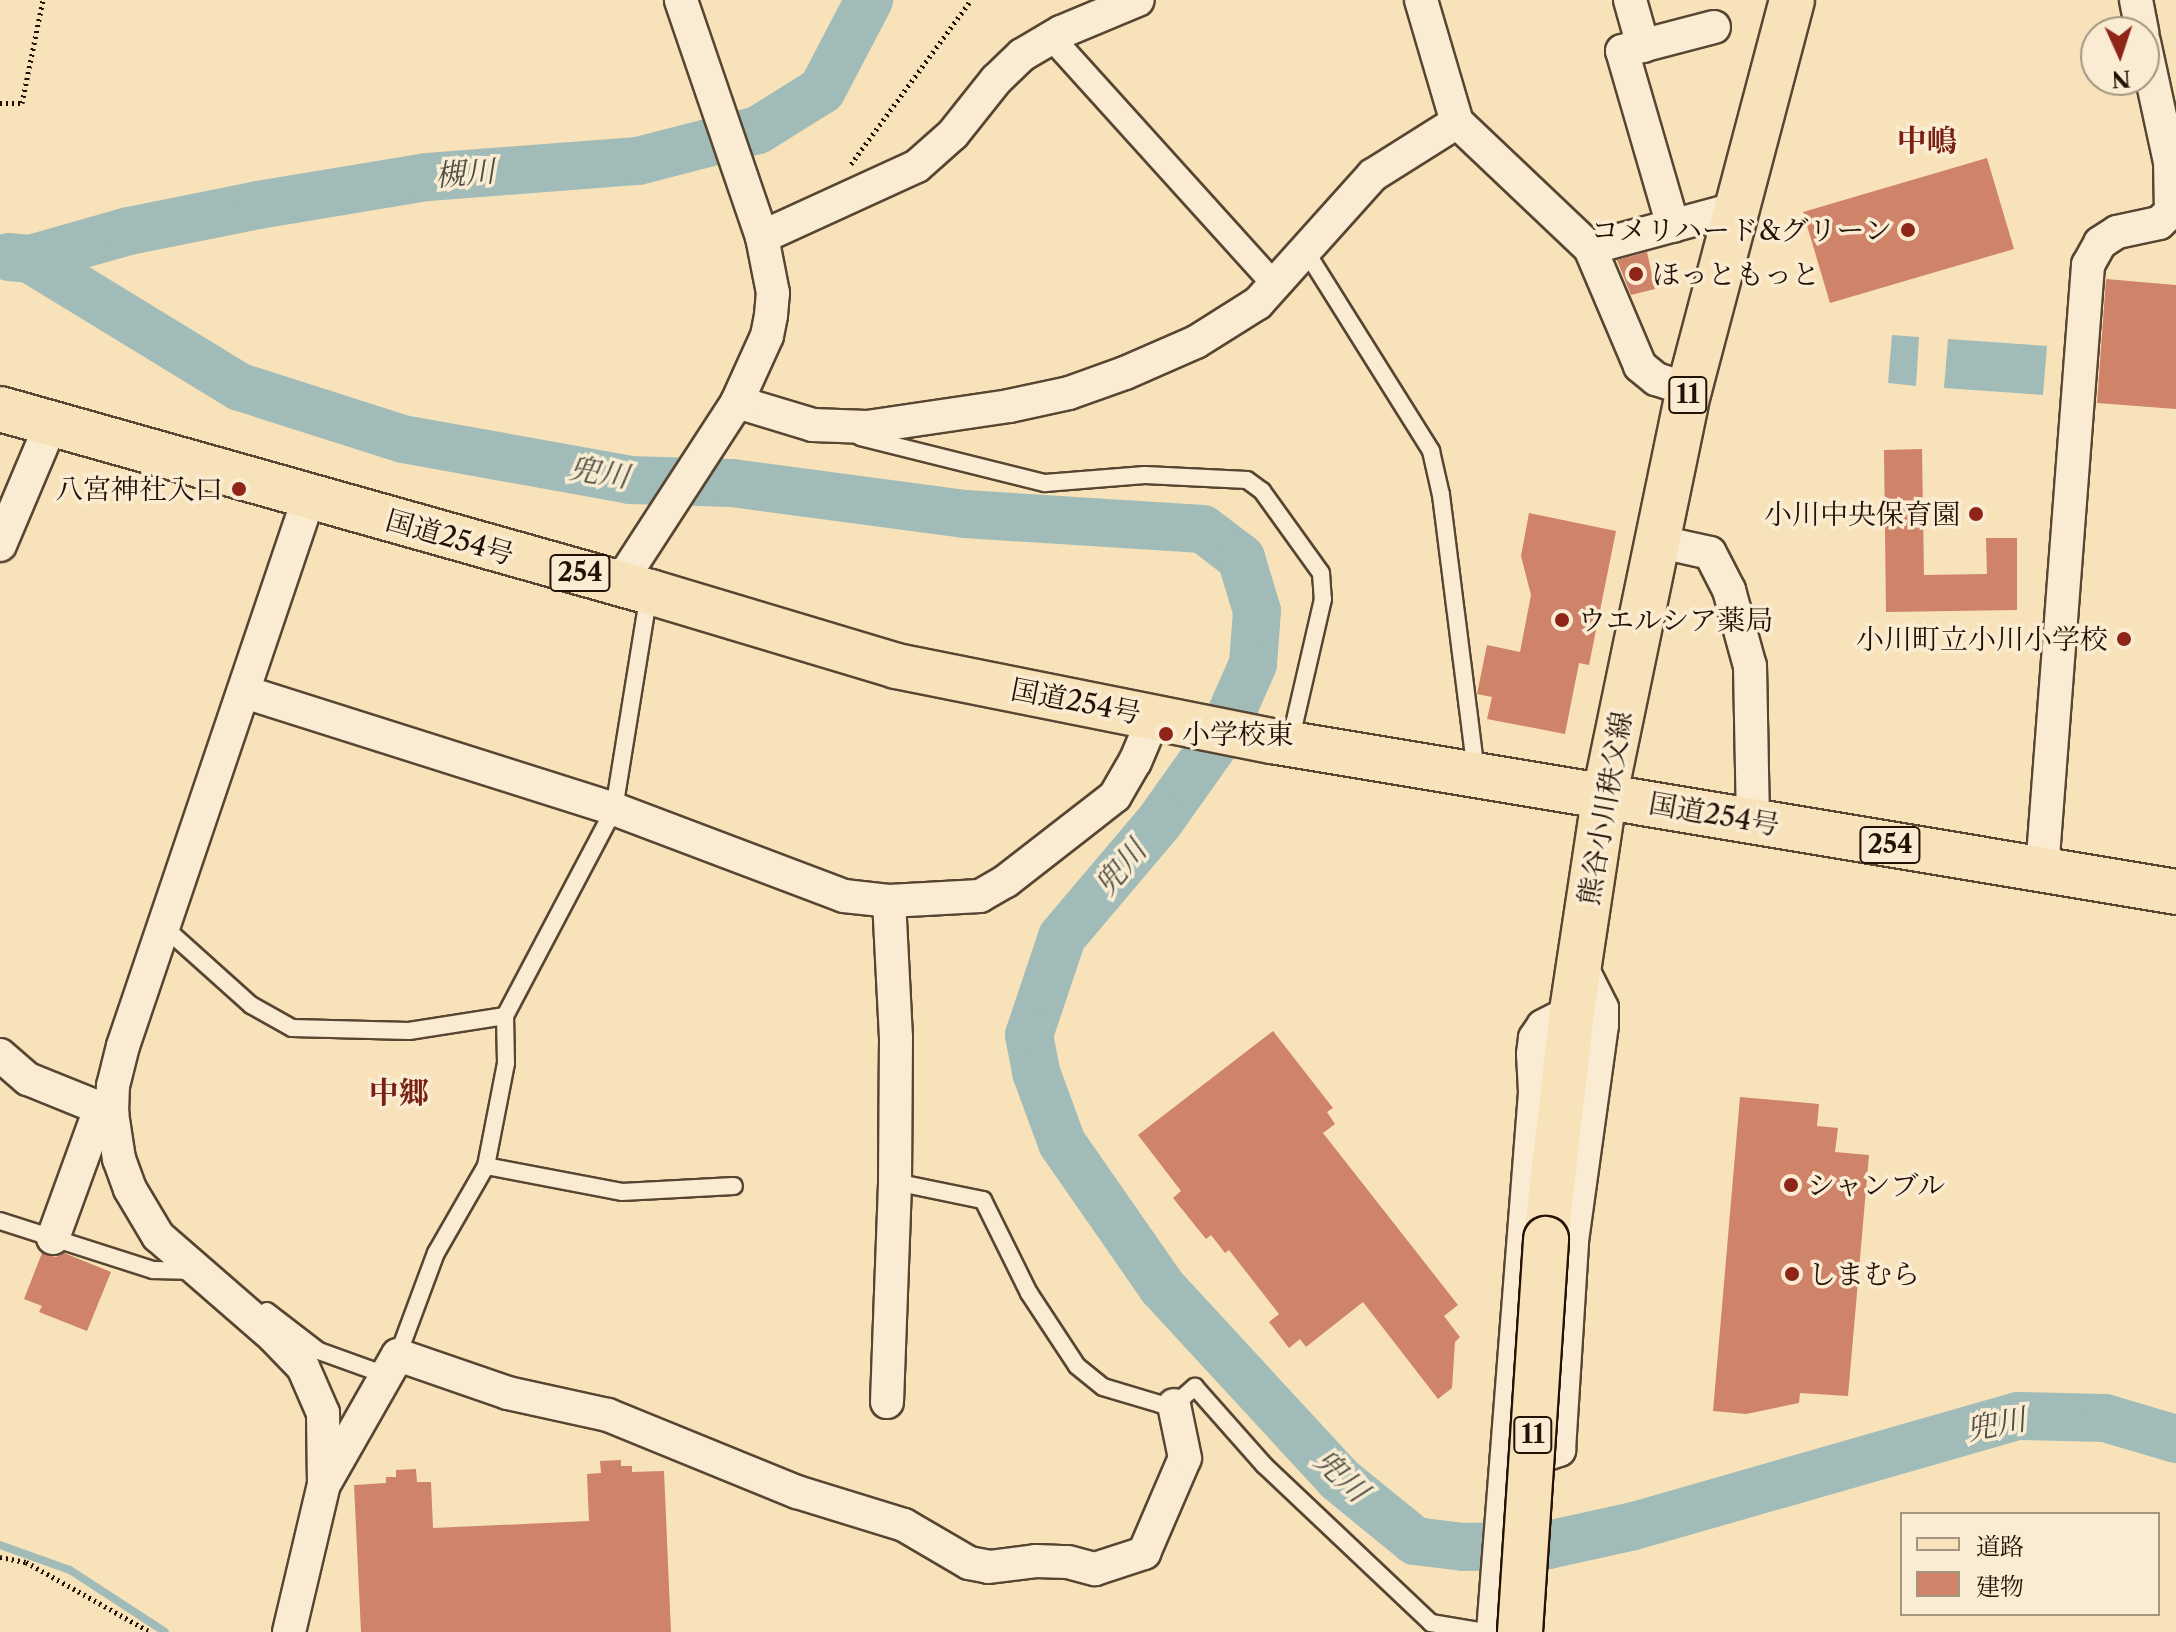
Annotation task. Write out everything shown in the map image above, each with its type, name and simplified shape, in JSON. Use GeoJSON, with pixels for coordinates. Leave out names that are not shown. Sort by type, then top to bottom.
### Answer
{"type":"FeatureCollection","features":[{"type":"Feature","properties":{"kind":"main road","name":"熊谷小川秩父線"},"geometry":{"type":"LineString","coordinates":[[1498,1628],[1572,1011],[1605,794],[1689,390],[1792,0]]}},
{"type":"Feature","properties":{"kind":"main road","name":"国道254号"},"geometry":{"type":"LineString","coordinates":[[0,409],[634,588],[896,666],[1281,742],[2176,892]]}},
{"type":"Feature","properties":{"kind":"street"},"geometry":{"type":"LineString","coordinates":[[634,588],[667,508],[731,410],[767,336],[773,293],[760,232],[681,0]]}},
{"type":"Feature","properties":{"kind":"street"},"geometry":{"type":"LineString","coordinates":[[760,232],[814,214],[917,166],[953,134],[996,80],[1022,55],[1051,37],[1138,0]]}},
{"type":"Feature","properties":{"kind":"street"},"geometry":{"type":"LineString","coordinates":[[1421,0],[1457,122],[1590,248],[1640,366],[1656,379],[1689,390]]}},
{"type":"Feature","properties":{"kind":"street"},"geometry":{"type":"LineString","coordinates":[[1630,0],[1643,46]]}},
{"type":"Feature","properties":{"kind":"street"},"geometry":{"type":"LineString","coordinates":[[1673,226],[1622,51],[1714,27]]}},
{"type":"Feature","properties":{"kind":"street"},"geometry":{"type":"LineString","coordinates":[[1051,37],[1276,286]]}},
{"type":"Feature","properties":{"kind":"street"},"geometry":{"type":"LineString","coordinates":[[2042,870],[2088,265],[2100,243],[2117,232],[2159,223],[2171,212],[2170,162],[2156,96]]}},
{"type":"Feature","properties":{"kind":"street"},"geometry":{"type":"LineString","coordinates":[[731,410],[813,425],[867,427],[1069,393],[1196,342],[1258,303],[1307,253],[1373,175],[1457,122]]}},
{"type":"Feature","properties":{"kind":"street"},"geometry":{"type":"LineString","coordinates":[[1590,248],[1735,209]]}},
{"type":"Feature","properties":{"kind":"street"},"geometry":{"type":"LineString","coordinates":[[0,545],[51,424]]}},
{"type":"Feature","properties":{"kind":"street"},"geometry":{"type":"LineString","coordinates":[[53,1238],[106,1111],[123,1046],[309,497]]}},
{"type":"Feature","properties":{"kind":"street"},"geometry":{"type":"LineString","coordinates":[[1656,541],[1710,553],[1729,590],[1750,666],[1753,822]]}},
{"type":"Feature","properties":{"kind":"street"},"geometry":{"type":"LineString","coordinates":[[245,692],[614,809],[844,896],[889,901],[980,896],[1006,881],[1115,796],[1160,718]]}},
{"type":"Feature","properties":{"kind":"street"},"geometry":{"type":"LineString","coordinates":[[887,1402],[895,1182],[896,1038],[889,901]]}},
{"type":"Feature","properties":{"kind":"street"},"geometry":{"type":"LineString","coordinates":[[1505,1468],[1559,1450],[1572,1241],[1602,1025],[1602,1008],[1579,962]]}},
{"type":"Feature","properties":{"kind":"street"},"geometry":{"type":"LineString","coordinates":[[1498,1628],[1500,1521],[1535,1092],[1534,1046],[1543,1026],[1572,1011]]}},
{"type":"Feature","properties":{"kind":"street"},"geometry":{"type":"LineString","coordinates":[[0,1055],[28,1079],[106,1111]]}},
{"type":"Feature","properties":{"kind":"street"},"geometry":{"type":"LineString","coordinates":[[106,1111],[130,1189],[158,1236],[273,1336],[303,1367],[323,1413],[324,1484],[289,1632]]}},
{"type":"Feature","properties":{"kind":"street"},"geometry":{"type":"LineString","coordinates":[[324,1484],[393,1366],[608,1415],[797,1492],[904,1525],[969,1563],[989,1567],[1036,1561],[1068,1562],[1095,1569],[1144,1553],[1185,1458],[1174,1405]]}},
{"type":"Feature","properties":{"kind":"lane"},"geometry":{"type":"LineString","coordinates":[[1307,253],[1431,451],[1441,495],[1476,773]]}},
{"type":"Feature","properties":{"kind":"lane"},"geometry":{"type":"LineString","coordinates":[[813,425],[1045,483],[1145,475],[1247,480],[1262,491],[1321,573],[1323,599],[1281,742]]}},
{"type":"Feature","properties":{"kind":"lane"},"geometry":{"type":"LineString","coordinates":[[0,1221],[153,1270],[195,1271],[229,1283],[319,1351],[393,1366],[436,1253],[486,1166],[506,1063],[505,1016],[614,809],[634,588]]}},
{"type":"Feature","properties":{"kind":"lane"},"geometry":{"type":"LineString","coordinates":[[164,927],[251,1005],[292,1028],[409,1031],[505,1016]]}},
{"type":"Feature","properties":{"kind":"lane"},"geometry":{"type":"LineString","coordinates":[[486,1166],[622,1192],[734,1186]]}},
{"type":"Feature","properties":{"kind":"lane"},"geometry":{"type":"LineString","coordinates":[[895,1182],[983,1200],[1029,1293],[1077,1366],[1103,1387],[1174,1405],[1195,1387],[1264,1465],[1431,1623],[1498,1628]]}},
{"type":"Feature","properties":{"kind":"path"},"geometry":{"type":"LineString","coordinates":[[0,103],[22,103],[43,0]]}},
{"type":"Feature","properties":{"kind":"path"},"geometry":{"type":"LineString","coordinates":[[814,214],[971,0]]}},
{"type":"Feature","properties":{"kind":"path"},"geometry":{"type":"LineString","coordinates":[[0,1557],[26,1562],[150,1632]]}},
{"type":"Feature","properties":{"kind":"water"},"geometry":{"type":"Polygon","coordinates":[[[1892,335],[1919,337],[1916,386],[1888,383],[1892,335]]]}},
{"type":"Feature","properties":{"kind":"water"},"geometry":{"type":"Polygon","coordinates":[[[1948,339],[2047,346],[2043,395],[1944,388],[1948,339]]]}},
{"type":"Feature","properties":{"kind":"building","name":"コメリハード&グリーン"},"geometry":{"type":"Polygon","coordinates":[[[1987,158],[2014,249],[1830,303],[1803,212],[1987,158]]]}},
{"type":"Feature","properties":{"kind":"building","name":"ほっともっと"},"geometry":{"type":"Polygon","coordinates":[[[1647,252],[1655,289],[1631,295],[1617,260],[1647,252]]]}},
{"type":"Feature","properties":{"kind":"building"},"geometry":{"type":"Polygon","coordinates":[[[2106,279],[2176,285],[2176,409],[2097,403],[2106,279]]]}},
{"type":"Feature","properties":{"kind":"building"},"geometry":{"type":"Polygon","coordinates":[[[1922,449],[1924,575],[1987,574],[1986,538],[2017,538],[2017,610],[1886,612],[1884,450],[1922,449]]]}},
{"type":"Feature","properties":{"kind":"building","name":"ウエルシア薬局"},"geometry":{"type":"Polygon","coordinates":[[[1529,513],[1616,531],[1589,665],[1579,663],[1565,734],[1487,719],[1492,697],[1477,694],[1487,645],[1520,652],[1531,595],[1521,556],[1529,513]]]}},
{"type":"Feature","properties":{"kind":"building"},"geometry":{"type":"Polygon","coordinates":[[[1273,1031],[1333,1108],[1327,1112],[1335,1124],[1323,1133],[1458,1305],[1444,1316],[1460,1337],[1455,1342],[1452,1388],[1438,1399],[1363,1302],[1306,1347],[1300,1339],[1289,1348],[1269,1322],[1279,1314],[1229,1250],[1225,1253],[1211,1235],[1206,1239],[1173,1198],[1181,1191],[1138,1135],[1273,1031]]]}},
{"type":"Feature","properties":{"kind":"building","name":"しまむら"},"geometry":{"type":"Polygon","coordinates":[[[1740,1097],[1819,1104],[1817,1126],[1838,1128],[1835,1152],[1869,1155],[1848,1396],[1800,1393],[1799,1403],[1746,1414],[1713,1411],[1740,1097]]]}},
{"type":"Feature","properties":{"kind":"building"},"geometry":{"type":"Polygon","coordinates":[[[42,1253],[56,1257],[64,1253],[111,1272],[87,1331],[39,1312],[42,1306],[24,1299],[42,1253]]]}},
{"type":"Feature","properties":{"kind":"building"},"geometry":{"type":"Polygon","coordinates":[[[621,1460],[621,1466],[632,1466],[632,1472],[664,1471],[671,1632],[361,1632],[354,1485],[386,1483],[386,1477],[396,1477],[396,1470],[416,1469],[417,1482],[431,1482],[433,1528],[589,1521],[587,1474],[601,1473],[600,1461],[621,1460]]]}},
{"type":"Feature","properties":{"kind":"waterway","name":"槻川"},"geometry":{"type":"LineString","coordinates":[[9,257],[30,259],[129,231],[258,205],[428,177],[638,161],[758,130],[822,90],[869,0]]}},
{"type":"Feature","properties":{"kind":"waterway","name":"兜川"},"geometry":{"type":"LineString","coordinates":[[30,259],[240,387],[403,439],[630,480],[732,483],[965,514],[1203,529],[1241,558],[1257,611],[1253,664],[1223,732],[1160,821],[1062,937],[1029,1035],[1036,1072],[1062,1143],[1162,1287],[1339,1479],[1415,1541],[1464,1547],[1548,1545],[1634,1526],[2018,1416],[2105,1418],[2176,1439]]}},
{"type":"Feature","properties":{"kind":"waterway"},"geometry":{"type":"LineString","coordinates":[[0,1545],[70,1570],[165,1632]]}},
{"type":"Feature","properties":{"kind":"place","name":"コメリハード&グリーン"},"geometry":{"type":"Point","coordinates":[1908,230]}},
{"type":"Feature","properties":{"kind":"place","name":"ほっともっと"},"geometry":{"type":"Point","coordinates":[1636,274]}},
{"type":"Feature","properties":{"kind":"place","name":"八宮神社入口"},"geometry":{"type":"Point","coordinates":[239,489]}},
{"type":"Feature","properties":{"kind":"place","name":"小川中央保育園"},"geometry":{"type":"Point","coordinates":[1976,514]}},
{"type":"Feature","properties":{"kind":"place","name":"ウエルシア薬局"},"geometry":{"type":"Point","coordinates":[1562,620]}},
{"type":"Feature","properties":{"kind":"place","name":"小川町立小川小学校"},"geometry":{"type":"Point","coordinates":[2124,639]}},
{"type":"Feature","properties":{"kind":"place","name":"小学校東"},"geometry":{"type":"Point","coordinates":[1166,734]}},
{"type":"Feature","properties":{"kind":"place","name":"シャンブル"},"geometry":{"type":"Point","coordinates":[1791,1185]}},
{"type":"Feature","properties":{"kind":"place","name":"しまむら"},"geometry":{"type":"Point","coordinates":[1792,1274]}},
{"type":"Feature","properties":{"kind":"district","name":"中嶋"},"geometry":{"type":"Point","coordinates":[1927,141]}},
{"type":"Feature","properties":{"kind":"district","name":"中郷"},"geometry":{"type":"Point","coordinates":[399,1093]}}]}
